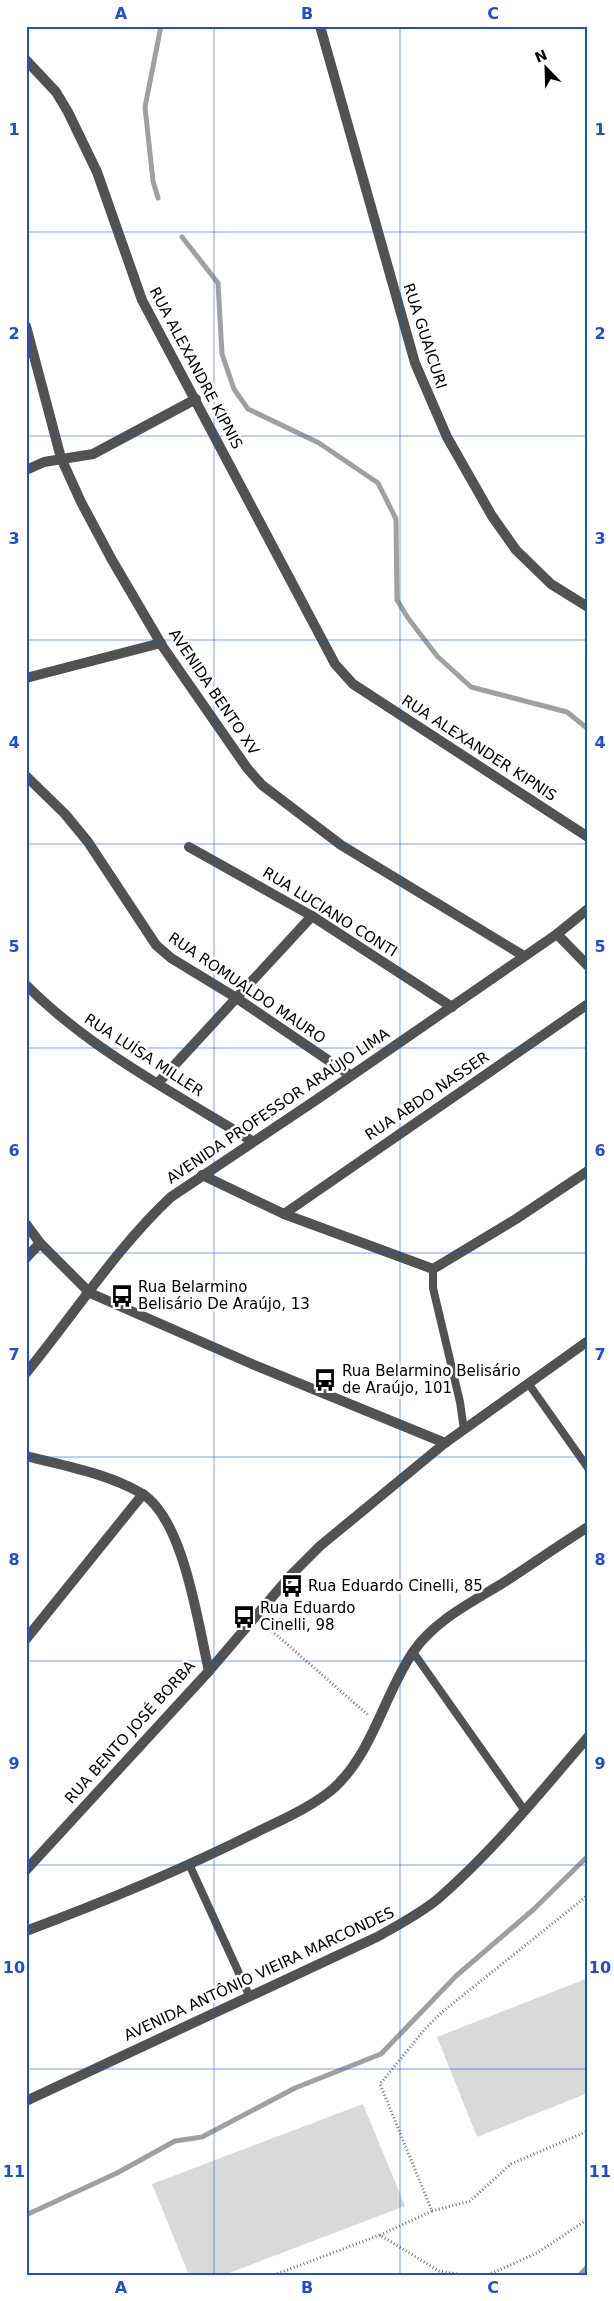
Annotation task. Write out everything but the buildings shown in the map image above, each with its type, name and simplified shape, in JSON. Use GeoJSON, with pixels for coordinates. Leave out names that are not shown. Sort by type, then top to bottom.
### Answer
{"type":"FeatureCollection","features":[{"type":"Feature","properties":{"kind":"street","name":"RUA GUAICURI"},"geometry":{"type":"LineString","coordinates":[[320,26],[415,363],[435,411],[447,437],[492,516],[516,550],[551,584],[588,607]]}},
{"type":"Feature","properties":{"kind":"street","name":"RUA ALEXANDRE KIPNIS"},"geometry":{"type":"LineString","coordinates":[[27,58],[56,92],[68,112],[96,172],[142,300],[196,399],[319,637],[335,664],[353,684]]}},
{"type":"Feature","properties":{"kind":"street","name":"AVENIDA BENTO XV"},"geometry":{"type":"LineString","coordinates":[[26,326],[61,458],[112,560],[161,643],[230,744],[262,785],[341,845],[524,956]]}},
{"type":"Feature","properties":{"kind":"street"},"geometry":{"type":"LineString","coordinates":[[26,470],[44,462],[93,454],[196,399]]}},
{"type":"Feature","properties":{"kind":"street"},"geometry":{"type":"LineString","coordinates":[[26,678],[161,643]]}},
{"type":"Feature","properties":{"kind":"street","name":"RUA ALEXANDER KIPNIS"},"geometry":{"type":"LineString","coordinates":[[353,684],[588,837]]}},
{"type":"Feature","properties":{"kind":"street","name":"RUA ROMUALDO MAURO"},"geometry":{"type":"LineString","coordinates":[[26,776],[65,814],[88,842],[156,945],[171,958],[235,997],[350,1075]]}},
{"type":"Feature","properties":{"kind":"street","name":"RUA LUCIANO CONTI"},"geometry":{"type":"LineString","coordinates":[[190,847],[312,916],[452,1007]]}},
{"type":"Feature","properties":{"kind":"street","name":"AVENIDA PROFESSOR ARAÚJO LIMA"},"geometry":{"type":"LineString","coordinates":[[26,1373],[153,1214],[171,1197],[452,1007],[557,934],[588,909]]}},
{"type":"Feature","properties":{"kind":"street"},"geometry":{"type":"LineString","coordinates":[[158,1083],[235,997],[312,916]]}},
{"type":"Feature","properties":{"kind":"street"},"geometry":{"type":"LineString","coordinates":[[557,934],[588,966]]}},
{"type":"Feature","properties":{"kind":"street","name":"RUA LUÍSA MILLER"},"geometry":{"type":"LineString","coordinates":[[26,985],[72,1027],[104,1051],[252,1141]]}},
{"type":"Feature","properties":{"kind":"street","name":"RUA ABDO NASSER"},"geometry":{"type":"LineString","coordinates":[[284,1214],[588,1004]]}},
{"type":"Feature","properties":{"kind":"street"},"geometry":{"type":"LineString","coordinates":[[202,1176],[284,1214],[433,1269],[516,1219],[588,1171]]}},
{"type":"Feature","properties":{"kind":"street"},"geometry":{"type":"LineString","coordinates":[[26,1224],[40,1243],[90,1293],[260,1368],[446,1443]]}},
{"type":"Feature","properties":{"kind":"street"},"geometry":{"type":"LineString","coordinates":[[26,1258],[40,1243]]}},
{"type":"Feature","properties":{"kind":"street"},"geometry":{"type":"LineString","coordinates":[[209,1671],[291,1574],[320,1546],[446,1443],[588,1341]]}},
{"type":"Feature","properties":{"kind":"street","name":"RUA BENTO JOSÉ BORBA"},"geometry":{"type":"LineString","coordinates":[[26,1456],[99,1474],[143,1494],[166,1521],[176,1540],[209,1671],[26,1870]]}},
{"type":"Feature","properties":{"kind":"street"},"geometry":{"type":"LineString","coordinates":[[26,1639],[143,1494]]}},
{"type":"Feature","properties":{"kind":"street"},"geometry":{"type":"LineString","coordinates":[[26,1931],[91,1906],[189,1864],[272,1824],[333,1788],[349,1772],[377,1722],[391,1690],[413,1652],[439,1625],[588,1527]]}},
{"type":"Feature","properties":{"kind":"street","name":"AVENIDA ANTÔNIO VIEIRA MARCONDES"},"geometry":{"type":"LineString","coordinates":[[26,2101],[249,1995],[377,1937],[412,1917],[445,1892],[525,1811],[588,1737]]}},
{"type":"Feature","properties":{"kind":"lane"},"geometry":{"type":"LineString","coordinates":[[433,1269],[436,1305],[460,1402],[464,1430]]}},
{"type":"Feature","properties":{"kind":"lane"},"geometry":{"type":"LineString","coordinates":[[528,1383],[588,1468]]}},
{"type":"Feature","properties":{"kind":"lane"},"geometry":{"type":"LineString","coordinates":[[413,1652],[525,1811]]}},
{"type":"Feature","properties":{"kind":"lane"},"geometry":{"type":"LineString","coordinates":[[189,1864],[249,1995]]}},
{"type":"Feature","properties":{"kind":"path"},"geometry":{"type":"LineString","coordinates":[[256,1617],[377,1722]]}},
{"type":"Feature","properties":{"kind":"path"},"geometry":{"type":"LineString","coordinates":[[432,2211],[380,2084],[425,2029],[441,2013],[588,1895]]}},
{"type":"Feature","properties":{"kind":"path"},"geometry":{"type":"LineString","coordinates":[[274,2275],[380,2235],[432,2211],[470,2201],[511,2164],[588,2131]]}},
{"type":"Feature","properties":{"kind":"path"},"geometry":{"type":"LineString","coordinates":[[488,2275],[537,2253],[588,2218]]}},
{"type":"Feature","properties":{"kind":"path"},"geometry":{"type":"LineString","coordinates":[[380,2235],[439,2271],[462,2275]]}},
{"type":"Feature","properties":{"kind":"shaded area"},"geometry":{"type":"Polygon","coordinates":[[[588,1978],[588,2093],[477,2137],[437,2037],[588,1978]]]}},
{"type":"Feature","properties":{"kind":"shaded area"},"geometry":{"type":"Polygon","coordinates":[[[363,2104],[405,2206],[224,2275],[189,2275],[152,2184],[363,2104]]]}},
{"type":"Feature","properties":{"kind":"waterway"},"geometry":{"type":"LineString","coordinates":[[158,198],[153,181],[145,107],[161,26]]}},
{"type":"Feature","properties":{"kind":"waterway"},"geometry":{"type":"LineString","coordinates":[[182,237],[218,283],[222,354],[234,389],[248,409],[319,443],[378,483],[396,519],[397,600],[408,618],[437,656],[471,687],[567,712],[588,729]]}},
{"type":"Feature","properties":{"kind":"waterway"},"geometry":{"type":"LineString","coordinates":[[26,2215],[117,2173],[175,2141],[202,2137],[295,2088],[381,2054],[456,1976],[534,1909],[588,1856]]}},
{"type":"Feature","properties":{"kind":"waterway"},"geometry":{"type":"LineString","coordinates":[[580,2275],[588,2266]]}},
{"type":"Feature","properties":{"kind":"place","name":"Rua Belarmino Belisário De Araújo, 13"},"geometry":{"type":"Point","coordinates":[122,1296]}},
{"type":"Feature","properties":{"kind":"place","name":"Rua Belarmino Belisário de Araújo, 101"},"geometry":{"type":"Point","coordinates":[325,1380]}},
{"type":"Feature","properties":{"kind":"place","name":"Rua Eduardo Cinelli, 85"},"geometry":{"type":"Point","coordinates":[292,1586]}},
{"type":"Feature","properties":{"kind":"place","name":"Rua Eduardo Cinelli, 98"},"geometry":{"type":"Point","coordinates":[244,1617]}}]}
